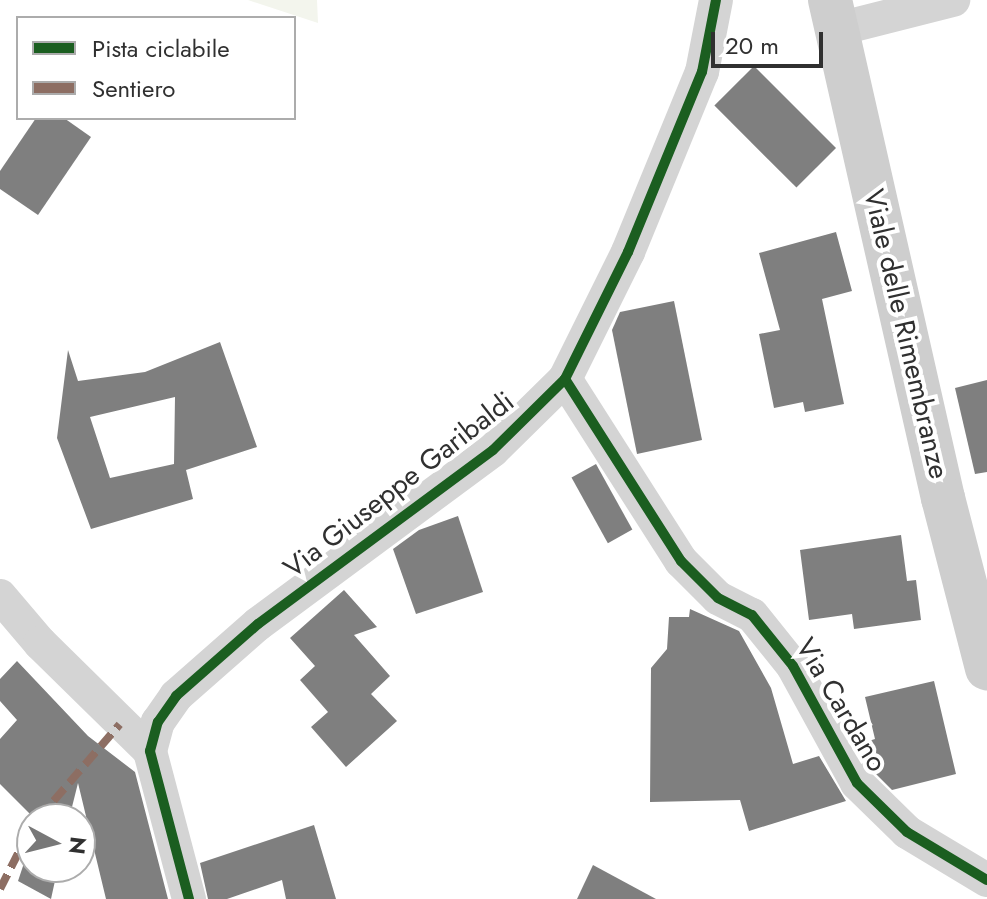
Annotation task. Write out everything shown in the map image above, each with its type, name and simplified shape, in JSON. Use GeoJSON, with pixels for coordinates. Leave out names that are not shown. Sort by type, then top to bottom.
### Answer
{"type":"FeatureCollection","features":[{"type":"Feature","properties":{"kind":"main road","name":"Viale delle Rimembranze"},"geometry":{"type":"LineString","coordinates":[[834,14],[943,498],[987,668]]}},
{"type":"Feature","properties":{"kind":"street","name":"Via Giuseppe Garibaldi"},"geometry":{"type":"LineString","coordinates":[[150,751],[158,722],[176,696],[258,624],[493,450],[565,379],[628,252],[702,72],[716,0]]}},
{"type":"Feature","properties":{"kind":"street"},"geometry":{"type":"LineString","coordinates":[[834,14],[953,0]]}},
{"type":"Feature","properties":{"kind":"street","name":"Via Cardano"},"geometry":{"type":"LineString","coordinates":[[565,379],[681,561],[718,598],[752,615],[793,666],[857,783],[907,832],[987,880]]}},
{"type":"Feature","properties":{"kind":"street"},"geometry":{"type":"LineString","coordinates":[[0,596],[40,643],[150,751],[189,899]]}},
{"type":"Feature","properties":{"kind":"shaded area"},"geometry":{"type":"Polygon","coordinates":[[[248,0],[317,0],[318,23],[248,0]]]}},
{"type":"Feature","properties":{"kind":"building"},"geometry":{"type":"Polygon","coordinates":[[[754,66],[836,148],[796,188],[714,106],[754,66]]]}},
{"type":"Feature","properties":{"kind":"building"},"geometry":{"type":"Polygon","coordinates":[[[35,120],[67,120],[91,137],[38,215],[0,189],[0,171],[35,120]]]}},
{"type":"Feature","properties":{"kind":"building"},"geometry":{"type":"Polygon","coordinates":[[[836,232],[852,291],[822,299],[844,404],[805,412],[803,402],[774,408],[759,334],[780,330],[759,253],[836,232]]]}},
{"type":"Feature","properties":{"kind":"building"},"geometry":{"type":"Polygon","coordinates":[[[674,301],[702,440],[637,454],[612,330],[620,312],[674,301]]]}},
{"type":"Feature","properties":{"kind":"building"},"geometry":{"type":"Polygon","coordinates":[[[220,342],[257,447],[186,470],[193,499],[91,529],[57,438],[68,350],[78,381],[145,372],[220,342]],[[175,397],[90,417],[110,478],[174,464],[175,397]]]}},
{"type":"Feature","properties":{"kind":"building"},"geometry":{"type":"Polygon","coordinates":[[[987,380],[987,472],[975,474],[955,388],[987,380]]]}},
{"type":"Feature","properties":{"kind":"building"},"geometry":{"type":"Polygon","coordinates":[[[596,464],[632,530],[608,543],[572,478],[596,464]]]}},
{"type":"Feature","properties":{"kind":"building"},"geometry":{"type":"Polygon","coordinates":[[[458,516],[483,592],[416,614],[393,549],[419,530],[458,516]]]}},
{"type":"Feature","properties":{"kind":"building"},"geometry":{"type":"Polygon","coordinates":[[[901,535],[907,581],[916,580],[921,620],[854,629],[852,614],[809,620],[800,550],[901,535]]]}},
{"type":"Feature","properties":{"kind":"building"},"geometry":{"type":"Polygon","coordinates":[[[344,590],[377,627],[354,635],[390,676],[371,694],[397,721],[346,767],[311,727],[328,712],[300,680],[315,666],[290,638],[344,590]]]}},
{"type":"Feature","properties":{"kind":"building"},"geometry":{"type":"Polygon","coordinates":[[[690,609],[739,631],[771,688],[793,764],[819,756],[846,801],[749,831],[740,800],[650,802],[651,668],[667,649],[669,617],[689,617],[690,609]]]}},
{"type":"Feature","properties":{"kind":"building"},"geometry":{"type":"Polygon","coordinates":[[[17,661],[88,736],[135,772],[168,899],[106,899],[96,858],[96,803],[83,803],[78,783],[73,803],[19,803],[0,784],[0,739],[17,720],[0,701],[0,679],[17,661]]]}},
{"type":"Feature","properties":{"kind":"building"},"geometry":{"type":"Polygon","coordinates":[[[934,681],[956,774],[892,790],[873,771],[859,744],[875,739],[865,697],[934,681]]]}},
{"type":"Feature","properties":{"kind":"building"},"geometry":{"type":"Polygon","coordinates":[[[314,825],[336,899],[286,899],[282,880],[227,899],[208,899],[200,863],[314,825]]]}},
{"type":"Feature","properties":{"kind":"building"},"geometry":{"type":"Polygon","coordinates":[[[593,865],[656,899],[577,899],[593,865]]]}},
{"type":"Feature","properties":{"kind":"building"},"geometry":{"type":"Polygon","coordinates":[[[22,883],[54,883],[51,899],[22,883]]]}},
{"type":"Feature","properties":{"kind":"marked path"},"geometry":{"type":"LineString","coordinates":[[52,803],[120,724]]}},
{"type":"Feature","properties":{"kind":"marked path"},"geometry":{"type":"LineString","coordinates":[[0,889],[16,858]]}},
{"type":"Feature","properties":{"kind":"cycle path"},"geometry":{"type":"LineString","coordinates":[[189,899],[150,751],[158,722],[176,696],[258,624],[493,450],[565,379],[628,252],[702,72],[716,0]]}},
{"type":"Feature","properties":{"kind":"cycle path"},"geometry":{"type":"LineString","coordinates":[[565,379],[681,561],[718,598],[752,615],[793,666],[857,783],[907,832],[987,880]]}}]}
